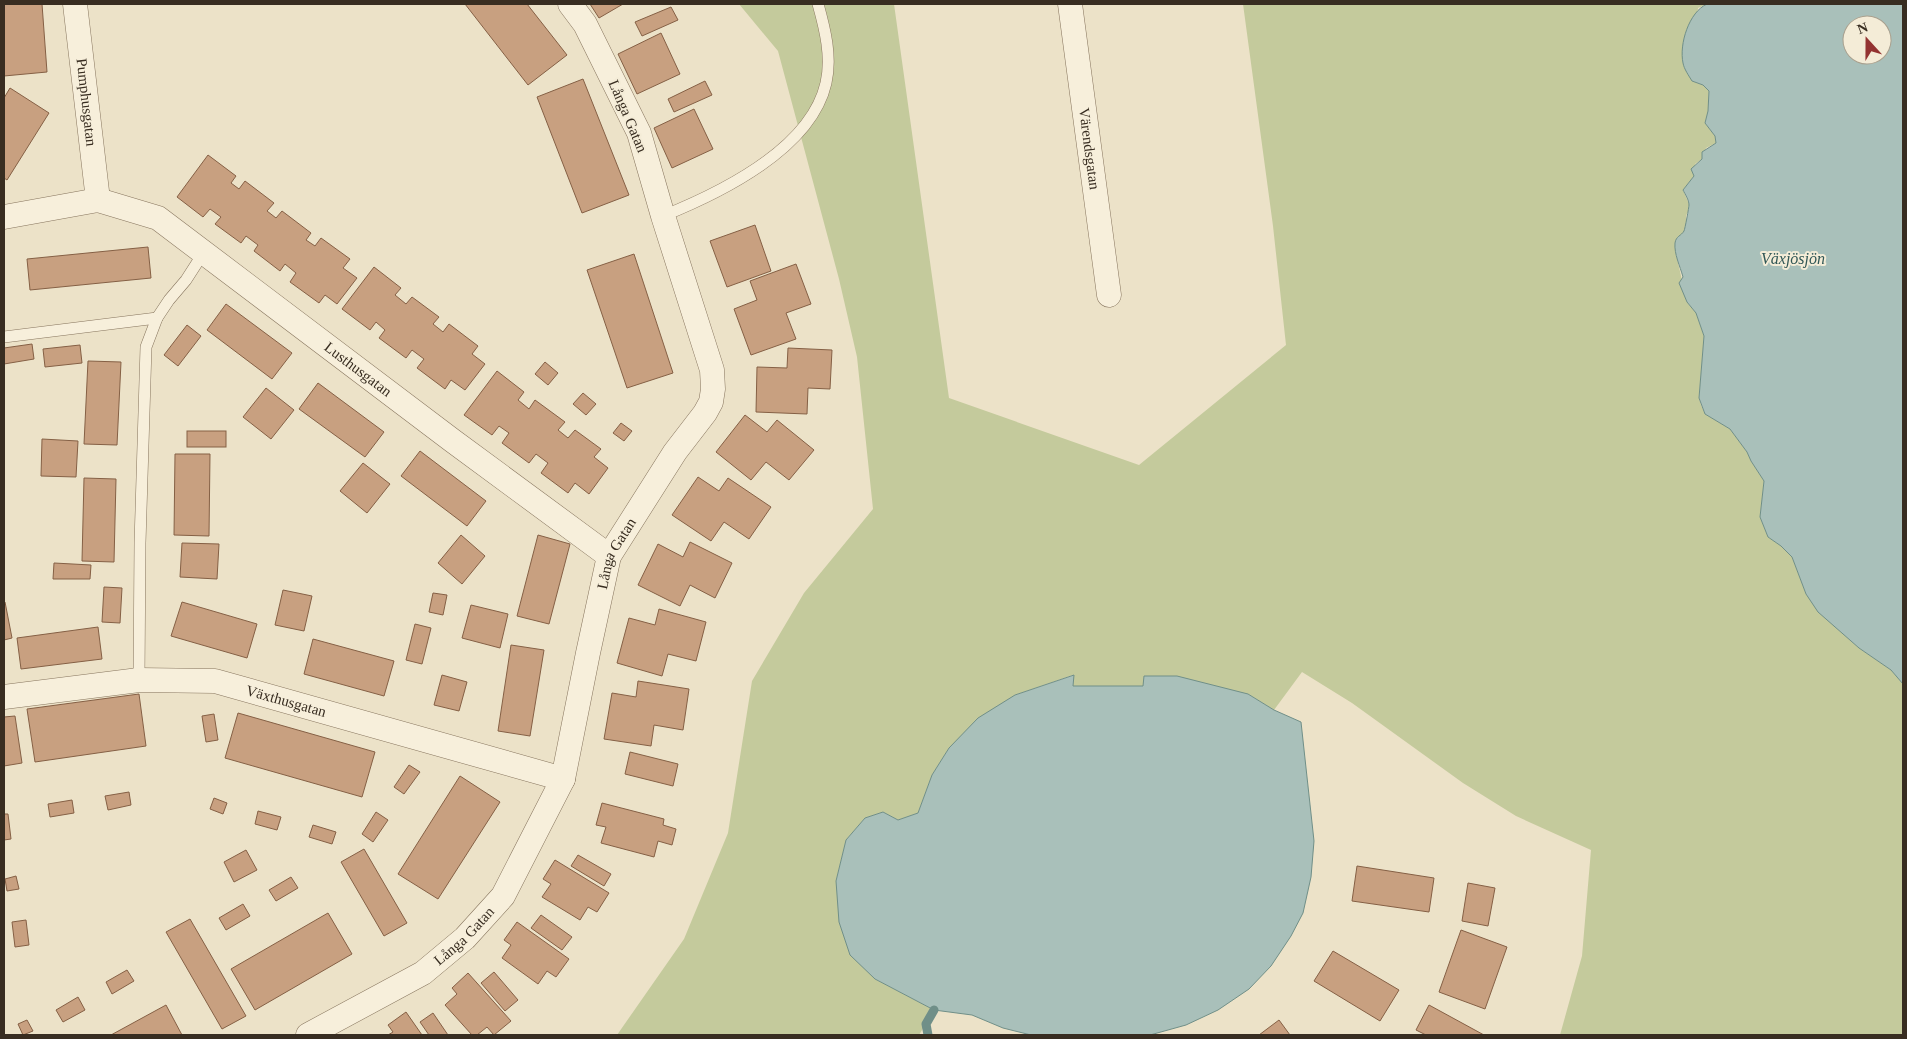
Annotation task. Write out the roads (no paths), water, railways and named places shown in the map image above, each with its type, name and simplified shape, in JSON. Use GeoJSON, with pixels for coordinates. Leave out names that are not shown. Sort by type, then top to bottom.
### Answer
{"type":"FeatureCollection","features":[{"type":"Feature","properties":{"kind":"street","name":"Pumphusgatan"},"geometry":{"type":"LineString","coordinates":[[75,4],[98,200]]}},
{"type":"Feature","properties":{"kind":"street","name":"Långa Gatan"},"geometry":{"type":"LineString","coordinates":[[308,1035],[423,973],[465,938],[503,896],[563,780],[609,556],[675,452],[705,413],[711,402],[713,389],[712,370],[639,133],[585,24],[570,4]]}},
{"type":"Feature","properties":{"kind":"street","name":"Värendsgatan"},"geometry":{"type":"LineString","coordinates":[[1070,4],[1110,295]]}},
{"type":"Feature","properties":{"kind":"street"},"geometry":{"type":"LineString","coordinates":[[4,217],[98,200]]}},
{"type":"Feature","properties":{"kind":"street","name":"Lusthusgatan"},"geometry":{"type":"LineString","coordinates":[[98,200],[158,218],[445,436],[609,556]]}},
{"type":"Feature","properties":{"kind":"street","name":"Växthusgatan"},"geometry":{"type":"LineString","coordinates":[[4,697],[138,680],[215,680],[563,780]]}},
{"type":"Feature","properties":{"kind":"lane"},"geometry":{"type":"LineString","coordinates":[[663,216],[717,192],[778,153],[804,129],[826,84],[829,63],[824,25],[818,4]]}},
{"type":"Feature","properties":{"kind":"lane"},"geometry":{"type":"LineString","coordinates":[[138,680],[146,347],[157,318],[186,280],[204,252]]}},
{"type":"Feature","properties":{"kind":"lane"},"geometry":{"type":"LineString","coordinates":[[4,337],[157,318]]}},
{"type":"Feature","properties":{"kind":"water","name":"Växjösjön"},"geometry":{"type":"Polygon","coordinates":[[[1707,4],[1903,4],[1903,684],[1891,670],[1859,648],[1818,612],[1806,594],[1792,557],[1768,537],[1760,517],[1764,481],[1747,452],[1730,429],[1705,414],[1699,398],[1704,336],[1696,313],[1687,302],[1679,283],[1683,277],[1675,247],[1677,237],[1684,231],[1686,222],[1689,203],[1683,190],[1694,176],[1691,169],[1702,159],[1702,152],[1716,143],[1715,136],[1705,123],[1709,91],[1703,85],[1692,81],[1683,63],[1684,38],[1690,21],[1707,4]]]}},
{"type":"Feature","properties":{"kind":"water"},"geometry":{"type":"Polygon","coordinates":[[[1074,675],[1073,686],[1143,686],[1144,676],[1177,676],[1248,694],[1274,710],[1301,722],[1314,841],[1311,877],[1303,913],[1291,936],[1271,966],[1249,989],[1218,1010],[1186,1025],[1150,1035],[1031,1035],[1003,1028],[972,1015],[934,1010],[875,979],[850,955],[839,922],[836,881],[846,840],[865,818],[883,812],[898,820],[918,813],[932,775],[949,748],[978,718],[1015,695],[1074,675]]]}},
{"type":"Feature","properties":{"kind":"waterway"},"geometry":{"type":"LineString","coordinates":[[928,1035],[926,1024],[934,1010]]}}]}
